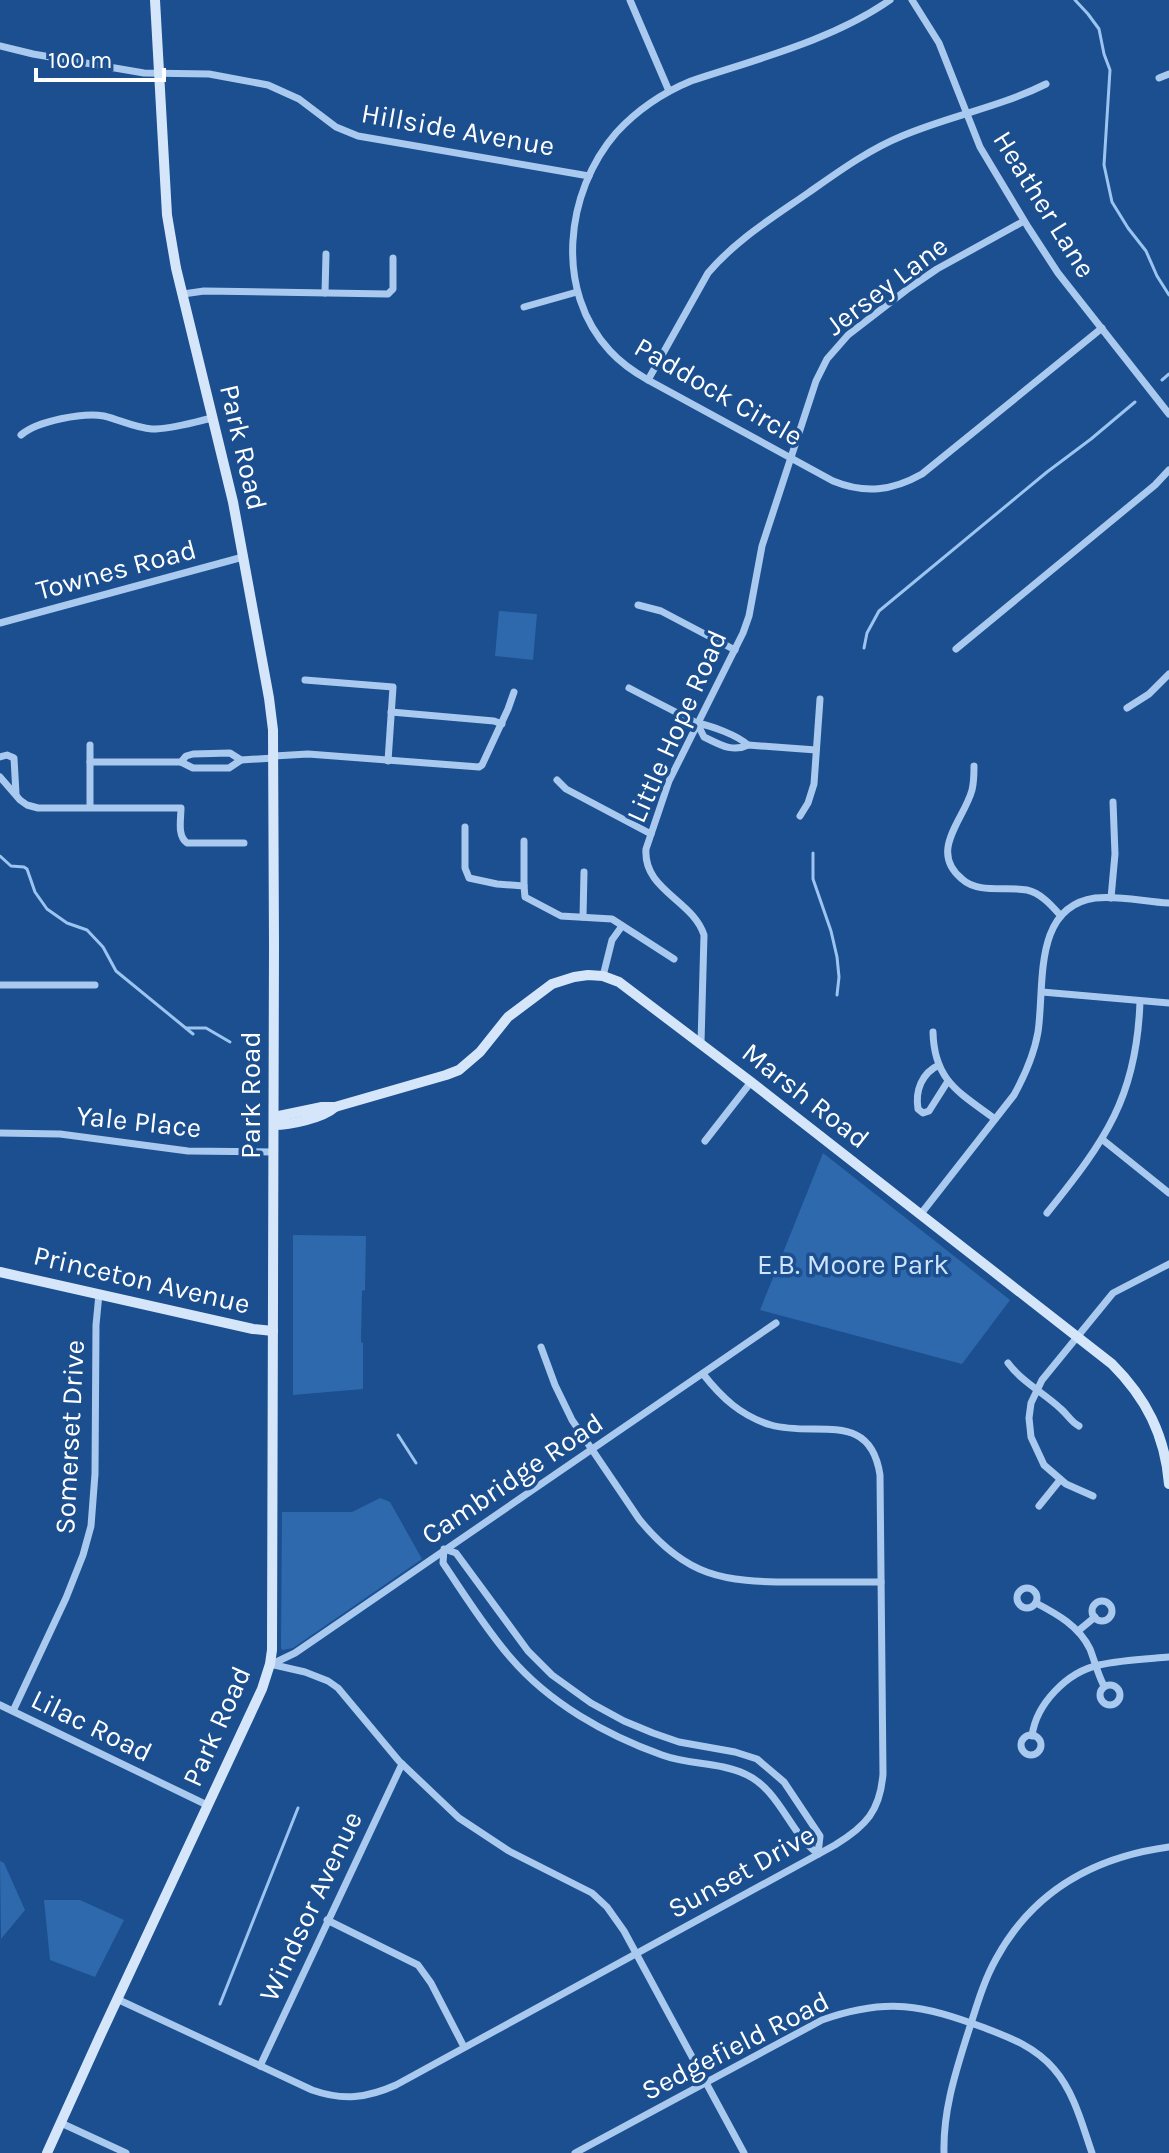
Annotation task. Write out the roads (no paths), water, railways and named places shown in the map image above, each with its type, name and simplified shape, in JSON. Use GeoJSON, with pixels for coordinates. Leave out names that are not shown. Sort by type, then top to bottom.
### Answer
{"type":"FeatureCollection","features":[{"type":"Feature","properties":{"kind":"main road","name":"Park Road"},"geometry":{"type":"LineString","coordinates":[[47,2153],[262,1689],[270,1664],[272,1643],[274,757],[269,698],[227,473],[167,215],[155,0]]}},
{"type":"Feature","properties":{"kind":"main road"},"geometry":{"type":"LineString","coordinates":[[274,1121],[322,1107],[335,1107],[459,1070],[480,1052],[508,1017],[543,990],[574,977],[603,976]]}},
{"type":"Feature","properties":{"kind":"main road","name":"Marsh Road"},"geometry":{"type":"LineString","coordinates":[[603,976],[630,989],[701,1043],[1126,1378],[1150,1411],[1165,1449],[1169,1484]]}},
{"type":"Feature","properties":{"kind":"main road","name":"Princeton Avenue"},"geometry":{"type":"LineString","coordinates":[[0,1272],[273,1331]]}},
{"type":"Feature","properties":{"kind":"street"},"geometry":{"type":"LineString","coordinates":[[630,0],[669,91]]}},
{"type":"Feature","properties":{"kind":"street","name":"Paddock Circle"},"geometry":{"type":"LineString","coordinates":[[890,0],[841,29],[669,91],[645,106],[617,132],[589,176],[573,234],[577,292],[589,322],[609,351],[648,380],[833,481],[860,489],[886,488],[922,474],[1102,328]]}},
{"type":"Feature","properties":{"kind":"street","name":"Heather Lane"},"geometry":{"type":"LineString","coordinates":[[912,0],[939,43],[952,71],[980,147],[1024,221],[1058,273],[1169,414]]}},
{"type":"Feature","properties":{"kind":"street","name":"Hillside Avenue"},"geometry":{"type":"LineString","coordinates":[[0,46],[94,65],[159,74],[209,74],[268,85],[291,95],[336,127],[358,136],[589,176]]}},
{"type":"Feature","properties":{"kind":"street"},"geometry":{"type":"LineString","coordinates":[[1159,78],[1169,74]]}},
{"type":"Feature","properties":{"kind":"street"},"geometry":{"type":"LineString","coordinates":[[648,380],[708,273],[745,236],[878,148],[928,126],[1025,95],[1046,84]]}},
{"type":"Feature","properties":{"kind":"street","name":"Jersey Lane"},"geometry":{"type":"LineString","coordinates":[[791,459],[819,373],[837,346],[937,269],[1024,221]]}},
{"type":"Feature","properties":{"kind":"street"},"geometry":{"type":"LineString","coordinates":[[325,293],[326,254]]}},
{"type":"Feature","properties":{"kind":"street"},"geometry":{"type":"LineString","coordinates":[[183,294],[199,291],[390,294],[393,287],[393,258]]}},
{"type":"Feature","properties":{"kind":"street"},"geometry":{"type":"LineString","coordinates":[[524,307],[577,292]]}},
{"type":"Feature","properties":{"kind":"street"},"geometry":{"type":"LineString","coordinates":[[21,435],[40,424],[86,415],[103,416],[152,429],[213,418]]}},
{"type":"Feature","properties":{"kind":"street","name":"Little Hope Road"},"geometry":{"type":"LineString","coordinates":[[701,1043],[704,935],[693,914],[649,873],[646,849],[669,781],[749,616],[762,546],[791,459]]}},
{"type":"Feature","properties":{"kind":"street"},"geometry":{"type":"LineString","coordinates":[[956,649],[1155,485],[1169,470]]}},
{"type":"Feature","properties":{"kind":"street","name":"Townes Road"},"geometry":{"type":"LineString","coordinates":[[0,623],[243,557]]}},
{"type":"Feature","properties":{"kind":"street"},"geometry":{"type":"LineString","coordinates":[[638,605],[661,611],[735,650]]}},
{"type":"Feature","properties":{"kind":"street"},"geometry":{"type":"LineString","coordinates":[[1127,708],[1149,694],[1169,674]]}},
{"type":"Feature","properties":{"kind":"street"},"geometry":{"type":"LineString","coordinates":[[305,680],[393,687],[388,761]]}},
{"type":"Feature","properties":{"kind":"street"},"geometry":{"type":"LineString","coordinates":[[629,688],[697,723],[704,737],[727,748],[738,750],[748,745],[816,750]]}},
{"type":"Feature","properties":{"kind":"street"},"geometry":{"type":"LineString","coordinates":[[90,762],[181,762],[193,768],[229,768],[241,760],[308,754],[479,767],[502,724],[514,692]]}},
{"type":"Feature","properties":{"kind":"street"},"geometry":{"type":"LineString","coordinates":[[800,816],[814,784],[820,699]]}},
{"type":"Feature","properties":{"kind":"street"},"geometry":{"type":"LineString","coordinates":[[391,712],[502,724]]}},
{"type":"Feature","properties":{"kind":"street"},"geometry":{"type":"LineString","coordinates":[[90,745],[90,807]]}},
{"type":"Feature","properties":{"kind":"street"},"geometry":{"type":"LineString","coordinates":[[181,762],[193,754],[230,753],[241,760]]}},
{"type":"Feature","properties":{"kind":"street"},"geometry":{"type":"LineString","coordinates":[[0,757],[7,755],[14,758],[16,794]]}},
{"type":"Feature","properties":{"kind":"street"},"geometry":{"type":"LineString","coordinates":[[974,766],[972,792],[950,836],[947,850],[952,867],[966,883],[1030,890],[1046,900],[1061,916]]}},
{"type":"Feature","properties":{"kind":"street"},"geometry":{"type":"LineString","coordinates":[[0,777],[27,805],[38,808],[181,808],[181,836],[187,843],[244,843]]}},
{"type":"Feature","properties":{"kind":"street"},"geometry":{"type":"LineString","coordinates":[[557,780],[566,789],[651,834]]}},
{"type":"Feature","properties":{"kind":"street"},"geometry":{"type":"LineString","coordinates":[[1111,898],[1115,854],[1113,802]]}},
{"type":"Feature","properties":{"kind":"street"},"geometry":{"type":"LineString","coordinates":[[465,827],[465,868],[469,878],[524,886]]}},
{"type":"Feature","properties":{"kind":"street"},"geometry":{"type":"LineString","coordinates":[[524,841],[525,897],[556,915],[612,919],[674,959]]}},
{"type":"Feature","properties":{"kind":"street"},"geometry":{"type":"LineString","coordinates":[[583,917],[584,872]]}},
{"type":"Feature","properties":{"kind":"street"},"geometry":{"type":"LineString","coordinates":[[920,1216],[1014,1095],[1031,1061],[1038,1032],[1048,937],[1061,916],[1073,906],[1090,899],[1169,903]]}},
{"type":"Feature","properties":{"kind":"street"},"geometry":{"type":"LineString","coordinates":[[603,976],[612,940],[622,926]]}},
{"type":"Feature","properties":{"kind":"street"},"geometry":{"type":"LineString","coordinates":[[0,985],[95,985]]}},
{"type":"Feature","properties":{"kind":"street"},"geometry":{"type":"LineString","coordinates":[[1042,992],[1169,1003]]}},
{"type":"Feature","properties":{"kind":"street"},"geometry":{"type":"LineString","coordinates":[[1047,1213],[1103,1140],[1122,1101],[1130,1079],[1138,1035],[1140,1001]]}},
{"type":"Feature","properties":{"kind":"street"},"geometry":{"type":"LineString","coordinates":[[933,1032],[939,1065],[949,1085],[995,1119]]}},
{"type":"Feature","properties":{"kind":"street"},"geometry":{"type":"LineString","coordinates":[[939,1065],[929,1070],[921,1082],[916,1099],[918,1109],[923,1113],[929,1111],[948,1081]]}},
{"type":"Feature","properties":{"kind":"street"},"geometry":{"type":"LineString","coordinates":[[705,1141],[751,1082]]}},
{"type":"Feature","properties":{"kind":"street","name":"Yale Place"},"geometry":{"type":"LineString","coordinates":[[0,1133],[60,1134],[188,1151],[274,1152]]}},
{"type":"Feature","properties":{"kind":"street"},"geometry":{"type":"LineString","coordinates":[[1103,1140],[1169,1193]]}},
{"type":"Feature","properties":{"kind":"street"},"geometry":{"type":"LineString","coordinates":[[1093,1496],[1060,1480],[1044,1465],[1031,1437],[1031,1403],[1036,1389],[1113,1293],[1169,1264]]}},
{"type":"Feature","properties":{"kind":"street","name":"Somerset Drive"},"geometry":{"type":"LineString","coordinates":[[13,1711],[66,1598],[89,1536],[95,1474],[99,1294]]}},
{"type":"Feature","properties":{"kind":"street","name":"Cambridge Road"},"geometry":{"type":"LineString","coordinates":[[270,1664],[295,1653],[776,1323]]}},
{"type":"Feature","properties":{"kind":"street"},"geometry":{"type":"LineString","coordinates":[[541,1347],[562,1402],[592,1451],[651,1534],[680,1559],[706,1572],[743,1581],[881,1582]]}},
{"type":"Feature","properties":{"kind":"street"},"geometry":{"type":"LineString","coordinates":[[1008,1363],[1022,1379],[1079,1426]]}},
{"type":"Feature","properties":{"kind":"street","name":"Sunset Drive"},"geometry":{"type":"LineString","coordinates":[[117,1999],[321,2093],[358,2098],[396,2085],[860,1828],[873,1812],[882,1787],[878,1460],[862,1438],[846,1430],[793,1429],[752,1418],[726,1400],[703,1374]]}},
{"type":"Feature","properties":{"kind":"street"},"geometry":{"type":"LineString","coordinates":[[1039,1506],[1060,1480]]}},
{"type":"Feature","properties":{"kind":"street"},"geometry":{"type":"LineString","coordinates":[[444,1549],[456,1553],[528,1651],[552,1675],[598,1707],[679,1742],[757,1759],[784,1782],[820,1836],[818,1854],[803,1841],[766,1788],[746,1774],[666,1757],[587,1722],[543,1688],[512,1660],[494,1638],[443,1563],[444,1549]]}},
{"type":"Feature","properties":{"kind":"street"},"geometry":{"type":"LineString","coordinates":[[1036,1603],[1069,1622],[1078,1631],[1087,1644],[1104,1686]]}},
{"type":"Feature","properties":{"kind":"street"},"geometry":{"type":"LineString","coordinates":[[1078,1631],[1095,1617]]}},
{"type":"Feature","properties":{"kind":"street"},"geometry":{"type":"LineString","coordinates":[[1032,1736],[1041,1710],[1067,1681],[1096,1665],[1169,1657]]}},
{"type":"Feature","properties":{"kind":"street"},"geometry":{"type":"LineString","coordinates":[[270,1664],[305,1672],[338,1688],[402,1764],[436,1798],[483,1835],[598,1897],[611,1912],[636,1954],[744,2153]]}},
{"type":"Feature","properties":{"kind":"street","name":"Lilac Road"},"geometry":{"type":"LineString","coordinates":[[0,1705],[207,1805]]}},
{"type":"Feature","properties":{"kind":"street"},"geometry":{"type":"LineString","coordinates":[[587,1722],[598,1707]]}},
{"type":"Feature","properties":{"kind":"street","name":"Windsor Avenue"},"geometry":{"type":"LineString","coordinates":[[260,2066],[402,1764]]}},
{"type":"Feature","properties":{"kind":"street"},"geometry":{"type":"LineString","coordinates":[[944,2153],[947,2109],[982,1991],[996,1959],[1015,1929],[1045,1898],[1097,1865],[1169,1847]]}},
{"type":"Feature","properties":{"kind":"street"},"geometry":{"type":"LineString","coordinates":[[327,1920],[418,1965],[464,2047]]}},
{"type":"Feature","properties":{"kind":"street","name":"Sedgefield Road"},"geometry":{"type":"LineString","coordinates":[[575,2153],[814,2024],[840,2014],[907,2006],[972,2023],[1021,2043],[1041,2056],[1072,2097],[1092,2153]]}},
{"type":"Feature","properties":{"kind":"street"},"geometry":{"type":"LineString","coordinates":[[61,2123],[126,2153]]}},
{"type":"Feature","properties":{"kind":"waterway"},"geometry":{"type":"LineString","coordinates":[[1075,0],[1099,29],[1110,70],[1104,165],[1112,202],[1146,251],[1169,295]]}},
{"type":"Feature","properties":{"kind":"waterway"},"geometry":{"type":"LineString","coordinates":[[1162,380],[1169,374]]}},
{"type":"Feature","properties":{"kind":"waterway"},"geometry":{"type":"LineString","coordinates":[[864,648],[867,633],[879,611],[1135,402]]}},
{"type":"Feature","properties":{"kind":"waterway"},"geometry":{"type":"LineString","coordinates":[[813,853],[813,879],[837,957],[837,995]]}},
{"type":"Feature","properties":{"kind":"waterway"},"geometry":{"type":"LineString","coordinates":[[0,856],[11,866],[27,869],[35,892],[47,909],[67,923],[87,930],[103,947],[116,971],[193,1034]]}},
{"type":"Feature","properties":{"kind":"waterway"},"geometry":{"type":"LineString","coordinates":[[186,1028],[206,1028],[230,1042]]}},
{"type":"Feature","properties":{"kind":"waterway"},"geometry":{"type":"LineString","coordinates":[[398,1435],[416,1463]]}},
{"type":"Feature","properties":{"kind":"waterway"},"geometry":{"type":"LineString","coordinates":[[220,2004],[298,1808]]}},
{"type":"Feature","properties":{"kind":"park label","name":"E.B. Moore Park"},"geometry":{"type":"Point","coordinates":[853,1264]}}]}
